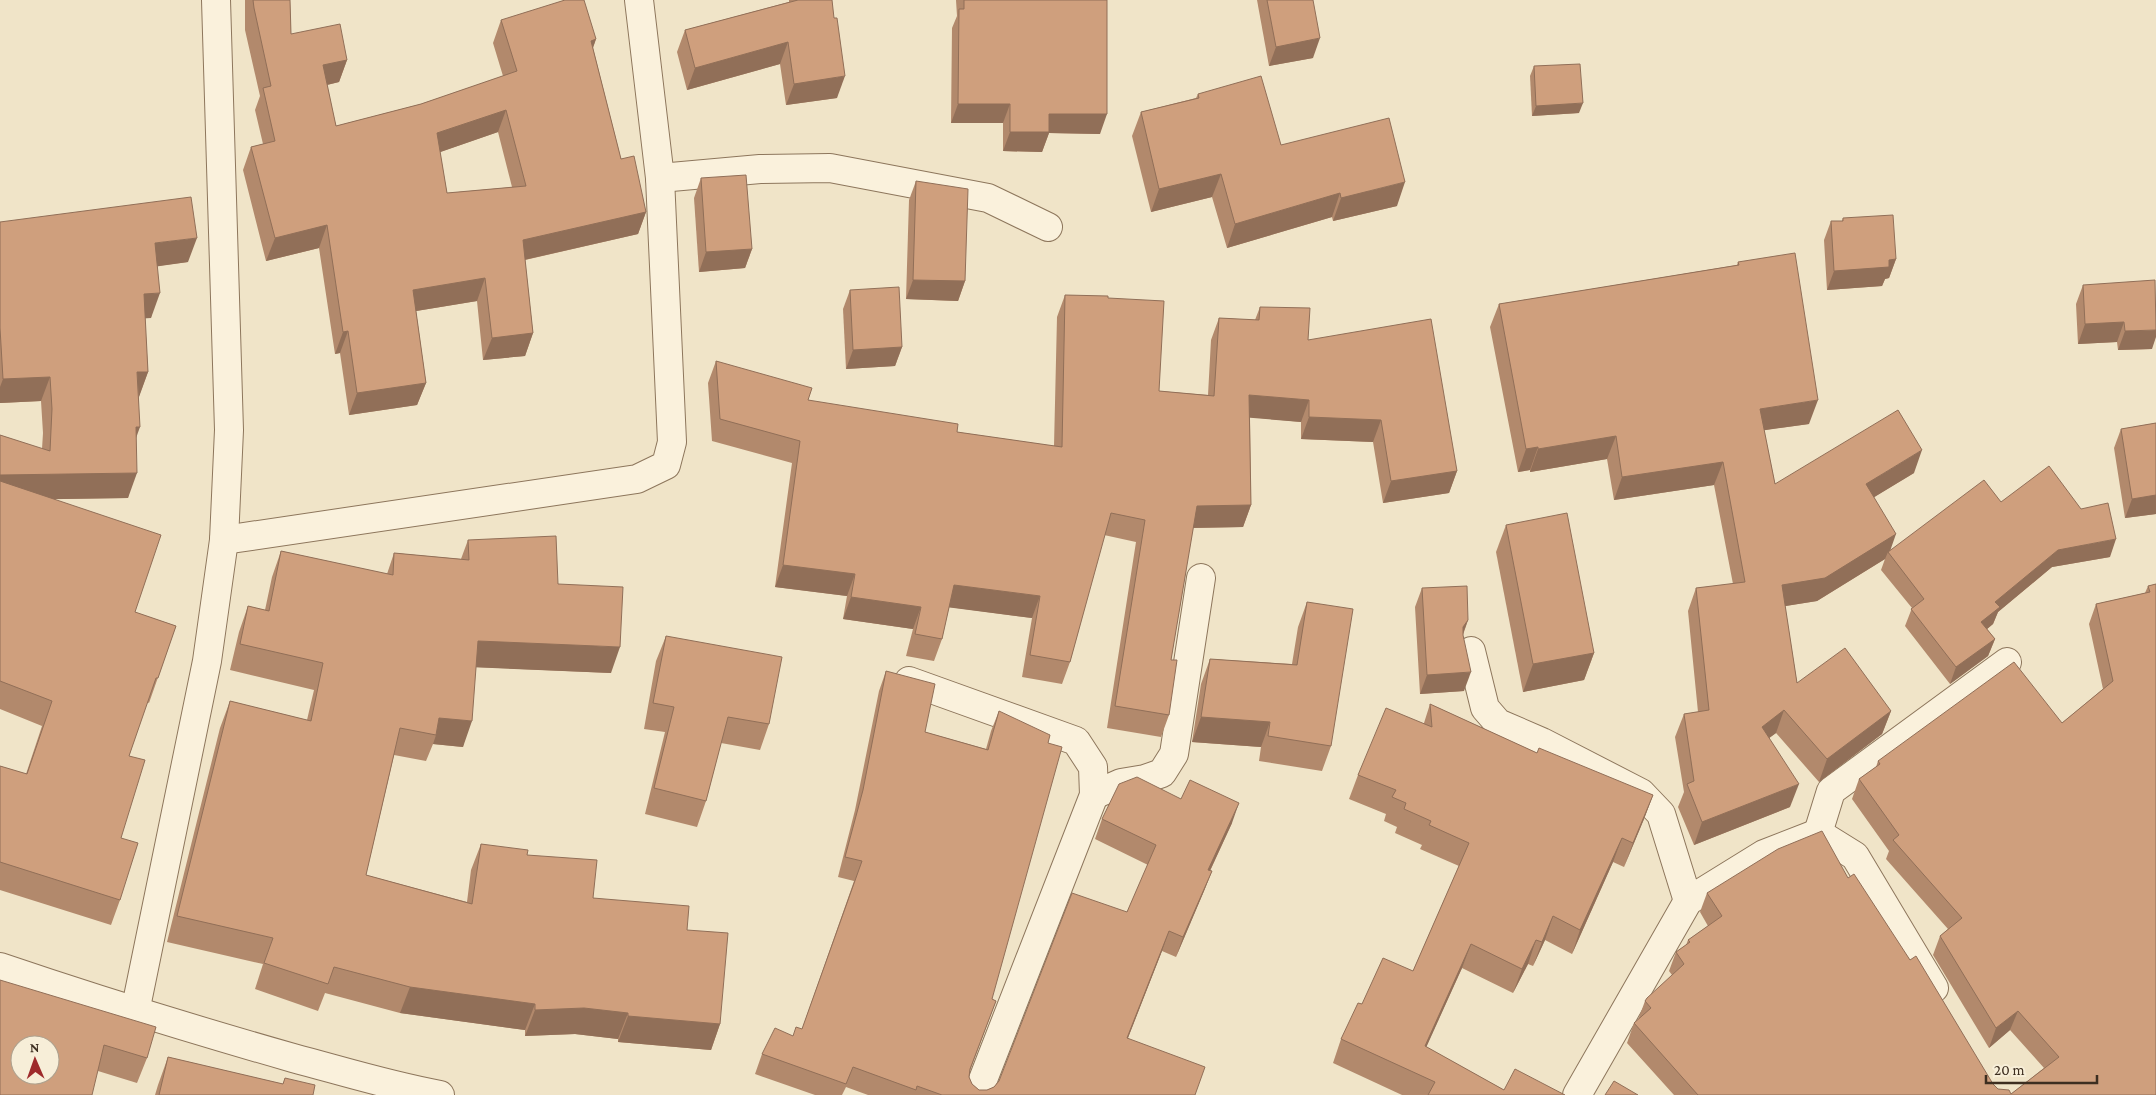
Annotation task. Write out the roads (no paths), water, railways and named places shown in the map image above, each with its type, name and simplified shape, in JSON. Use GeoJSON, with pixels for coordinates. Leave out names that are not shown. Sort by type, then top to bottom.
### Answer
{"type":"FeatureCollection","features":[{"type":"Feature","properties":{"kind":"street"},"geometry":{"type":"LineString","coordinates":[[135,1012],[207,661],[224,540],[229,430],[216,0]]}},
{"type":"Feature","properties":{"kind":"street"},"geometry":{"type":"LineString","coordinates":[[224,540],[637,479],[666,465],[672,442],[660,178],[639,0]]}},
{"type":"Feature","properties":{"kind":"street"},"geometry":{"type":"LineString","coordinates":[[660,178],[760,170],[830,168],[988,198],[1048,227]]}},
{"type":"Feature","properties":{"kind":"street"},"geometry":{"type":"LineString","coordinates":[[1094,794],[1121,783],[1145,779],[1162,772],[1174,754],[1201,578]]}},
{"type":"Feature","properties":{"kind":"street"},"geometry":{"type":"LineString","coordinates":[[1471,651],[1485,708],[1498,723],[1542,742],[1641,793],[1661,814],[1688,901]]}},
{"type":"Feature","properties":{"kind":"street"},"geometry":{"type":"LineString","coordinates":[[1818,833],[1830,791],[2007,662]]}},
{"type":"Feature","properties":{"kind":"street"},"geometry":{"type":"LineString","coordinates":[[909,681],[1076,741],[1093,767],[1094,794],[977,1095]]}},
{"type":"Feature","properties":{"kind":"street"},"geometry":{"type":"LineString","coordinates":[[1577,1095],[1688,901],[1764,854],[1818,833]]}},
{"type":"Feature","properties":{"kind":"street"},"geometry":{"type":"LineString","coordinates":[[1818,833],[1855,856],[1945,1006]]}},
{"type":"Feature","properties":{"kind":"street"},"geometry":{"type":"LineString","coordinates":[[0,968],[135,1012],[406,1092],[440,1095]]}}]}
